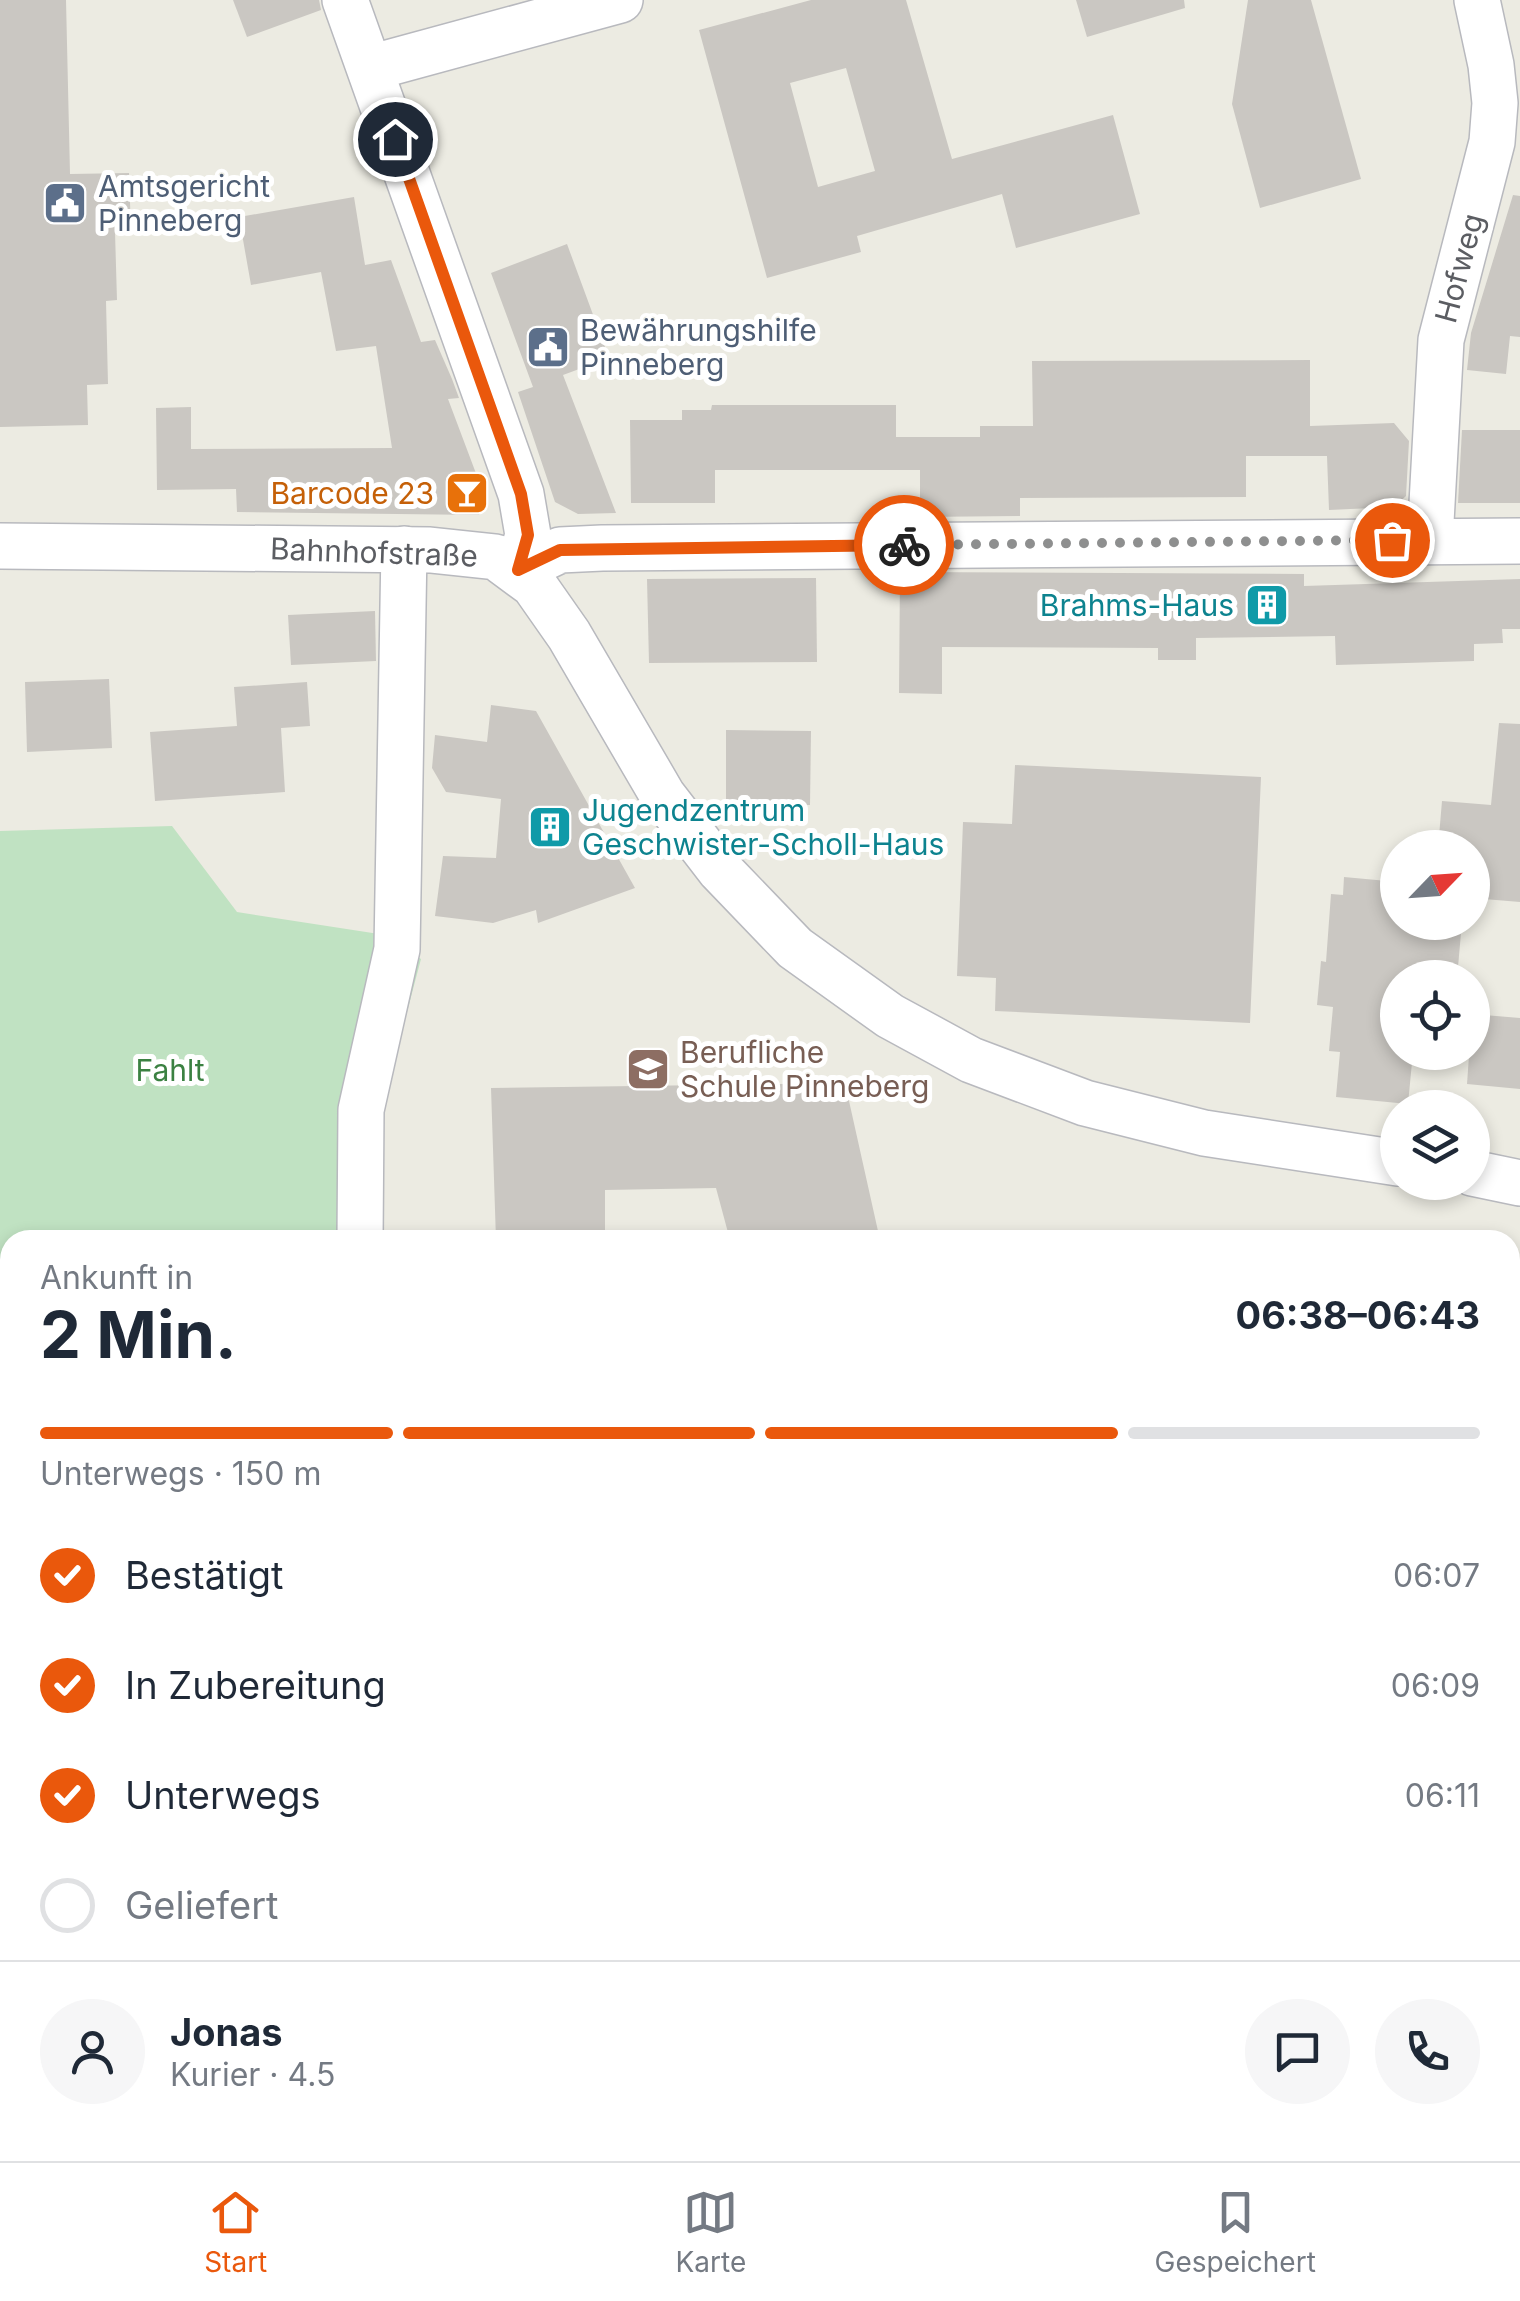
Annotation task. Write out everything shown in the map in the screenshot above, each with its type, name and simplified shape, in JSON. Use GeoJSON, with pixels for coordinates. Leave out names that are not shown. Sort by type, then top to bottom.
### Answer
{"type":"FeatureCollection","features":[{"type":"Feature","properties":{"kind":"street"},"geometry":{"type":"LineString","coordinates":[[345,0],[521,494],[528,535],[518,570],[547,601],[663,796],[720,870],[795,948],[890,1016],[972,1060],[1085,1104],[1204,1133],[1380,1159]]}},
{"type":"Feature","properties":{"kind":"street"},"geometry":{"type":"LineString","coordinates":[[370,68],[620,0]]}},
{"type":"Feature","properties":{"kind":"street","name":"Hofweg"},"geometry":{"type":"LineString","coordinates":[[1430,540],[1441,340],[1507,88],[1476,0]]}},
{"type":"Feature","properties":{"kind":"street","name":"Bahnhofstraße"},"geometry":{"type":"LineString","coordinates":[[0,546],[468,552],[496,558],[518,570],[560,550],[602,548],[1520,540]]}},
{"type":"Feature","properties":{"kind":"street"},"geometry":{"type":"LineString","coordinates":[[360,1230],[362,1110],[396,949],[404,550]]}},
{"type":"Feature","properties":{"kind":"street"},"geometry":{"type":"LineString","coordinates":[[1490,1177],[1520,1183]]}},
{"type":"Feature","properties":{"kind":"green space","name":"Fahlt"},"geometry":{"type":"Polygon","coordinates":[[[172,826],[237,912],[379,934],[421,959],[380,1114],[381,1230],[0,1230],[0,831],[172,826]]]}},
{"type":"Feature","properties":{"kind":"building","name":"Amtsgericht Pinneberg"},"geometry":{"type":"Polygon","coordinates":[[[0,0],[66,0],[70,174],[129,173],[131,232],[115,232],[117,300],[106,301],[108,384],[87,385],[88,425],[0,427],[0,0]]]}},
{"type":"Feature","properties":{"kind":"building"},"geometry":{"type":"Polygon","coordinates":[[[233,0],[319,0],[321,10],[247,37],[233,0]]]}},
{"type":"Feature","properties":{"kind":"building"},"geometry":{"type":"Polygon","coordinates":[[[811,0],[906,0],[952,159],[1113,115],[1140,214],[1016,248],[1002,194],[857,236],[861,252],[767,278],[699,30],[811,0]],[[846,68],[790,83],[818,187],[875,171],[846,68]]]}},
{"type":"Feature","properties":{"kind":"building"},"geometry":{"type":"Polygon","coordinates":[[[1076,0],[1184,0],[1185,8],[1087,37],[1076,0]]]}},
{"type":"Feature","properties":{"kind":"building"},"geometry":{"type":"Polygon","coordinates":[[[1248,0],[1311,0],[1361,179],[1260,208],[1232,104],[1248,0]]]}},
{"type":"Feature","properties":{"kind":"building"},"geometry":{"type":"Polygon","coordinates":[[[1513,195],[1520,196],[1520,337],[1510,336],[1506,374],[1467,370],[1471,333],[1513,195]]]}},
{"type":"Feature","properties":{"kind":"building"},"geometry":{"type":"Polygon","coordinates":[[[354,197],[365,265],[391,260],[421,342],[435,340],[452,379],[459,398],[448,399],[486,500],[479,515],[237,512],[236,489],[157,490],[156,408],[191,407],[191,449],[392,448],[376,346],[336,351],[321,272],[251,285],[239,217],[354,197]]]}},
{"type":"Feature","properties":{"kind":"building"},"geometry":{"type":"Polygon","coordinates":[[[567,244],[609,358],[563,375],[616,513],[578,514],[555,502],[518,392],[533,387],[491,273],[567,244]]]}},
{"type":"Feature","properties":{"kind":"building"},"geometry":{"type":"Polygon","coordinates":[[[1310,360],[1310,426],[1394,423],[1409,441],[1406,496],[1394,507],[1329,510],[1327,456],[1246,456],[1246,497],[1020,498],[1020,516],[920,517],[920,470],[715,470],[715,503],[631,503],[630,420],[682,420],[682,410],[711,410],[712,405],[896,405],[896,437],[980,437],[980,426],[1033,426],[1032,361],[1310,360]]]}},
{"type":"Feature","properties":{"kind":"building"},"geometry":{"type":"Polygon","coordinates":[[[1462,430],[1520,430],[1520,503],[1458,503],[1462,430]]]}},
{"type":"Feature","properties":{"kind":"building"},"geometry":{"type":"Polygon","coordinates":[[[900,572],[1304,574],[1304,586],[1520,579],[1520,629],[1502,629],[1503,643],[1474,644],[1474,661],[1336,665],[1335,636],[1196,638],[1196,660],[1158,660],[1158,648],[942,647],[942,694],[899,693],[900,572]]]}},
{"type":"Feature","properties":{"kind":"building"},"geometry":{"type":"Polygon","coordinates":[[[816,578],[817,662],[649,663],[647,579],[816,578]]]}},
{"type":"Feature","properties":{"kind":"building"},"geometry":{"type":"Polygon","coordinates":[[[375,611],[376,661],[291,665],[288,615],[375,611]]]}},
{"type":"Feature","properties":{"kind":"building"},"geometry":{"type":"Polygon","coordinates":[[[109,679],[112,748],[27,752],[25,682],[109,679]]]}},
{"type":"Feature","properties":{"kind":"building"},"geometry":{"type":"Polygon","coordinates":[[[307,682],[310,726],[281,728],[285,792],[155,801],[150,732],[237,726],[234,687],[307,682]]]}},
{"type":"Feature","properties":{"kind":"building","name":"Jugendzentrum Geschwister-Scholl-Haus"},"geometry":{"type":"Polygon","coordinates":[[[491,705],[536,711],[635,888],[538,923],[536,910],[493,923],[435,916],[443,856],[496,858],[501,799],[446,792],[432,768],[435,735],[487,742],[491,705]]]}},
{"type":"Feature","properties":{"kind":"building"},"geometry":{"type":"Polygon","coordinates":[[[1499,723],[1520,724],[1520,902],[1490,900],[1490,830],[1440,830],[1442,801],[1491,805],[1499,723]]]}},
{"type":"Feature","properties":{"kind":"building"},"geometry":{"type":"Polygon","coordinates":[[[726,730],[811,731],[810,805],[726,805],[726,730]]]}},
{"type":"Feature","properties":{"kind":"building"},"geometry":{"type":"Polygon","coordinates":[[[1015,765],[1261,777],[1250,1023],[995,1011],[996,978],[957,976],[963,822],[1012,824],[1015,765]]]}},
{"type":"Feature","properties":{"kind":"building"},"geometry":{"type":"Polygon","coordinates":[[[1344,877],[1380,880],[1380,940],[1460,940],[1459,960],[1380,960],[1380,1070],[1411,1070],[1409,1090],[1380,1090],[1380,1101],[1336,1097],[1340,1052],[1329,1051],[1333,1007],[1317,1005],[1321,961],[1326,962],[1331,894],[1343,895],[1344,877]]]}},
{"type":"Feature","properties":{"kind":"building"},"geometry":{"type":"Polygon","coordinates":[[[1490,1016],[1520,1018],[1520,1089],[1467,1084],[1468,1070],[1490,1070],[1490,1016]]]}},
{"type":"Feature","properties":{"kind":"building"},"geometry":{"type":"Polygon","coordinates":[[[845,1083],[878,1230],[727,1230],[716,1188],[605,1190],[605,1230],[496,1230],[491,1088],[845,1083]]]}},
{"type":"Feature","properties":{"kind":"way so far"},"geometry":{"type":"LineString","coordinates":[[904,545],[1392,540]]}},
{"type":"Feature","properties":{"kind":"place","name":"Amtsgericht Pinneberg"},"geometry":{"type":"Point","coordinates":[65,203]}},
{"type":"Feature","properties":{"kind":"place","name":"Bewährungshilfe Pinneberg"},"geometry":{"type":"Point","coordinates":[548,347]}},
{"type":"Feature","properties":{"kind":"place","name":"Barcode 23"},"geometry":{"type":"Point","coordinates":[467,493]}},
{"type":"Feature","properties":{"kind":"place","name":"Brahms-Haus"},"geometry":{"type":"Point","coordinates":[1267,605]}},
{"type":"Feature","properties":{"kind":"place","name":"Jugendzentrum Geschwister-Scholl-Haus"},"geometry":{"type":"Point","coordinates":[550,827]}},
{"type":"Feature","properties":{"kind":"place","name":"Berufliche Schule Pinneberg"},"geometry":{"type":"Point","coordinates":[648,1069]}},
{"type":"Feature","properties":{"kind":"route"},"geometry":{"type":"LineString","coordinates":[[395,139],[521,494],[528,535],[518,570],[560,550],[904,545]]}}]}
